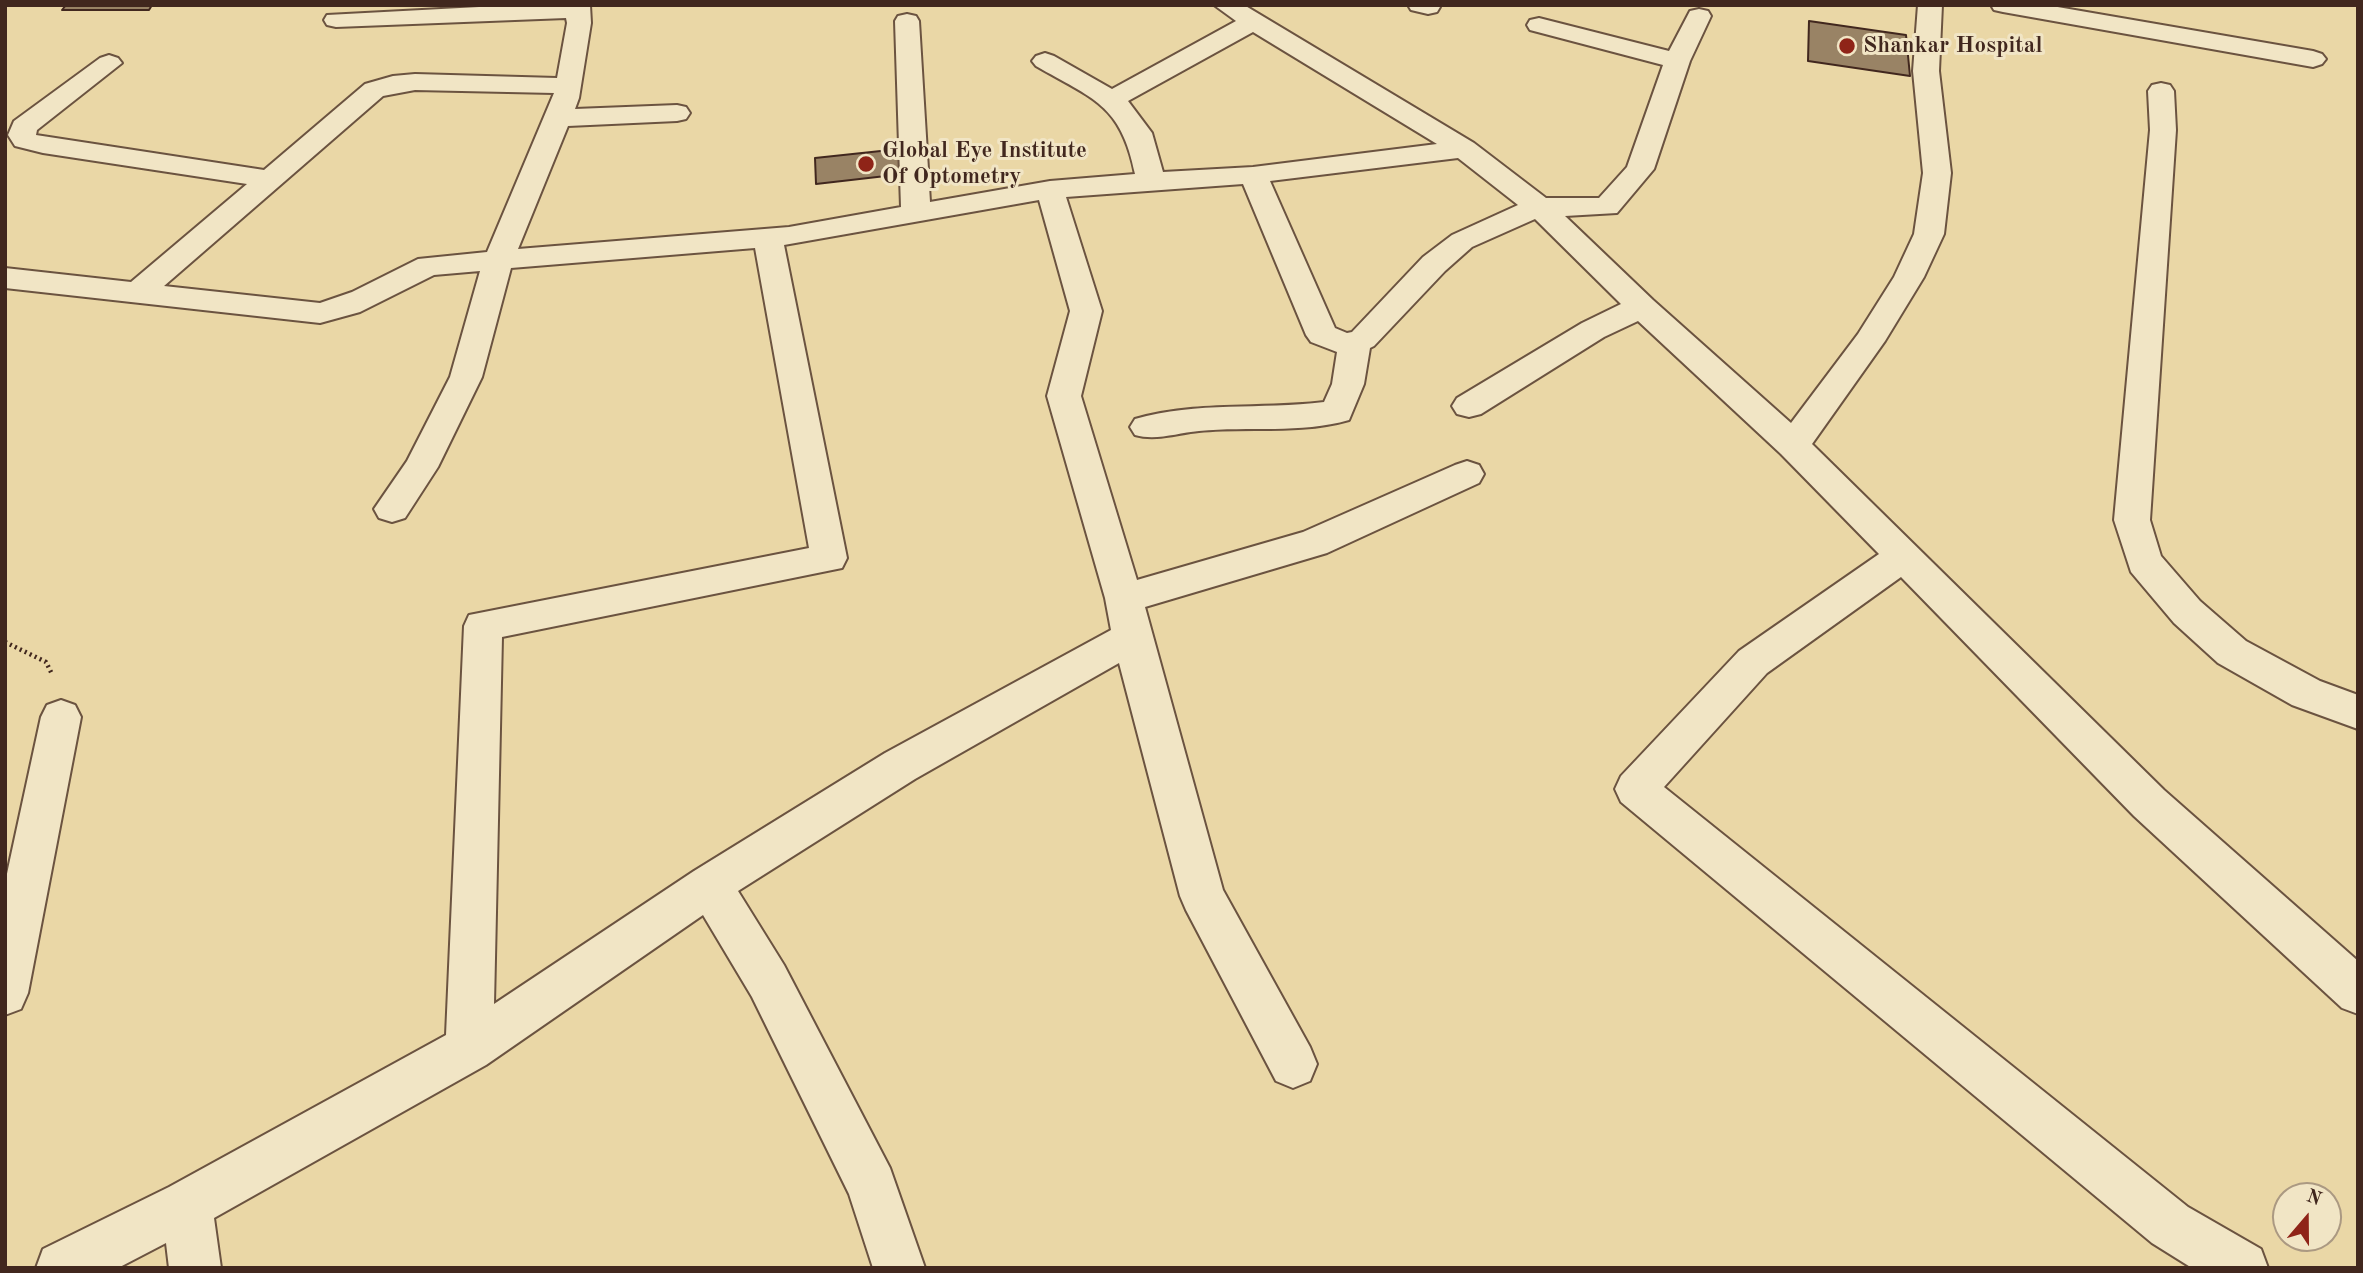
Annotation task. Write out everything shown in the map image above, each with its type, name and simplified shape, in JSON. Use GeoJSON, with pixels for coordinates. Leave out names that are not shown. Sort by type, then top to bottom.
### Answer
{"type":"FeatureCollection","features":[{"type":"Feature","properties":{"kind":"street"},"geometry":{"type":"LineString","coordinates":[[1793,446],[1869,341],[1909,277],[1929,234],[1937,173],[1926,71],[1930,5]]}},
{"type":"Feature","properties":{"kind":"street"},"geometry":{"type":"LineString","coordinates":[[2003,5],[2312,59]]}},
{"type":"Feature","properties":{"kind":"street"},"geometry":{"type":"LineString","coordinates":[[336,20],[578,8],[568,86],[498,262],[466,377],[421,467],[392,509]]}},
{"type":"Feature","properties":{"kind":"street"},"geometry":{"type":"LineString","coordinates":[[1111,100],[1240,13],[1464,149],[1539,207],[1642,307],[1793,446],[2149,803],[2358,992]]}},
{"type":"Feature","properties":{"kind":"street"},"geometry":{"type":"LineString","coordinates":[[1253,176],[1322,335],[1345,344],[1355,343],[1363,339],[1434,264],[1462,242],[1539,207],[1607,207],[1640,169],[1677,61],[1699,16]]}},
{"type":"Feature","properties":{"kind":"street"},"geometry":{"type":"LineString","coordinates":[[907,21],[916,215]]}},
{"type":"Feature","properties":{"kind":"street"},"geometry":{"type":"LineString","coordinates":[[1539,25],[1677,61]]}},
{"type":"Feature","properties":{"kind":"street"},"geometry":{"type":"LineString","coordinates":[[1045,61],[1111,100],[1125,113],[1139,134],[1151,181]]}},
{"type":"Feature","properties":{"kind":"street"},"geometry":{"type":"LineString","coordinates":[[109,63],[24,127],[22,135],[26,141],[268,180]]}},
{"type":"Feature","properties":{"kind":"street"},"geometry":{"type":"LineString","coordinates":[[136,294],[374,90],[393,84],[415,82],[568,86]]}},
{"type":"Feature","properties":{"kind":"street"},"geometry":{"type":"LineString","coordinates":[[2161,91],[2163,130],[2133,520],[2144,562],[2187,612],[2232,652],[2306,693],[2358,712]]}},
{"type":"Feature","properties":{"kind":"street"},"geometry":{"type":"LineString","coordinates":[[557,118],[677,113]]}},
{"type":"Feature","properties":{"kind":"street"},"geometry":{"type":"LineString","coordinates":[[5,278],[320,313],[345,309],[404,275],[429,266],[768,238],[916,215],[1050,190],[1253,176],[1464,149]]}},
{"type":"Feature","properties":{"kind":"street"},"geometry":{"type":"LineString","coordinates":[[1050,190],[1086,311],[1063,396],[1128,617],[1202,896],[1293,1064]]}},
{"type":"Feature","properties":{"kind":"street"},"geometry":{"type":"LineString","coordinates":[[469,1048],[483,626],[829,558],[768,238]]}},
{"type":"Feature","properties":{"kind":"street"},"geometry":{"type":"LineString","coordinates":[[1469,405],[1593,330],[1642,307]]}},
{"type":"Feature","properties":{"kind":"street"},"geometry":{"type":"LineString","coordinates":[[1147,427],[1199,419],[1299,417],[1337,412],[1348,384],[1355,343]]}},
{"type":"Feature","properties":{"kind":"street"},"geometry":{"type":"LineString","coordinates":[[62,1268],[187,1205],[469,1048],[710,886],[1128,617],[1314,543],[1467,474]]}},
{"type":"Feature","properties":{"kind":"street"},"geometry":{"type":"LineString","coordinates":[[1903,556],[1753,662],[1636,789],[2170,1225],[2242,1268]]}},
{"type":"Feature","properties":{"kind":"street"},"geometry":{"type":"LineString","coordinates":[[5,993],[61,717]]}},
{"type":"Feature","properties":{"kind":"street"},"geometry":{"type":"LineString","coordinates":[[710,886],[768,981],[872,1186],[899,1268]]}},
{"type":"Feature","properties":{"kind":"street"},"geometry":{"type":"LineString","coordinates":[[187,1205],[195,1268]]}},
{"type":"Feature","properties":{"kind":"building"},"geometry":{"type":"Polygon","coordinates":[[[66,5],[152,5],[149,10],[62,10],[66,5]]]}},
{"type":"Feature","properties":{"kind":"building"},"geometry":{"type":"Polygon","coordinates":[[[1809,21],[1906,35],[1910,76],[1808,61],[1809,21]]]}},
{"type":"Feature","properties":{"kind":"building"},"geometry":{"type":"Polygon","coordinates":[[[909,148],[912,173],[816,184],[815,158],[909,148]]]}},
{"type":"Feature","properties":{"kind":"place","name":"Shankar Hospital"},"geometry":{"type":"Point","coordinates":[1847,46]}},
{"type":"Feature","properties":{"kind":"place","name":"Global Eye Institute Of Optometry"},"geometry":{"type":"Point","coordinates":[866,164]}}]}
